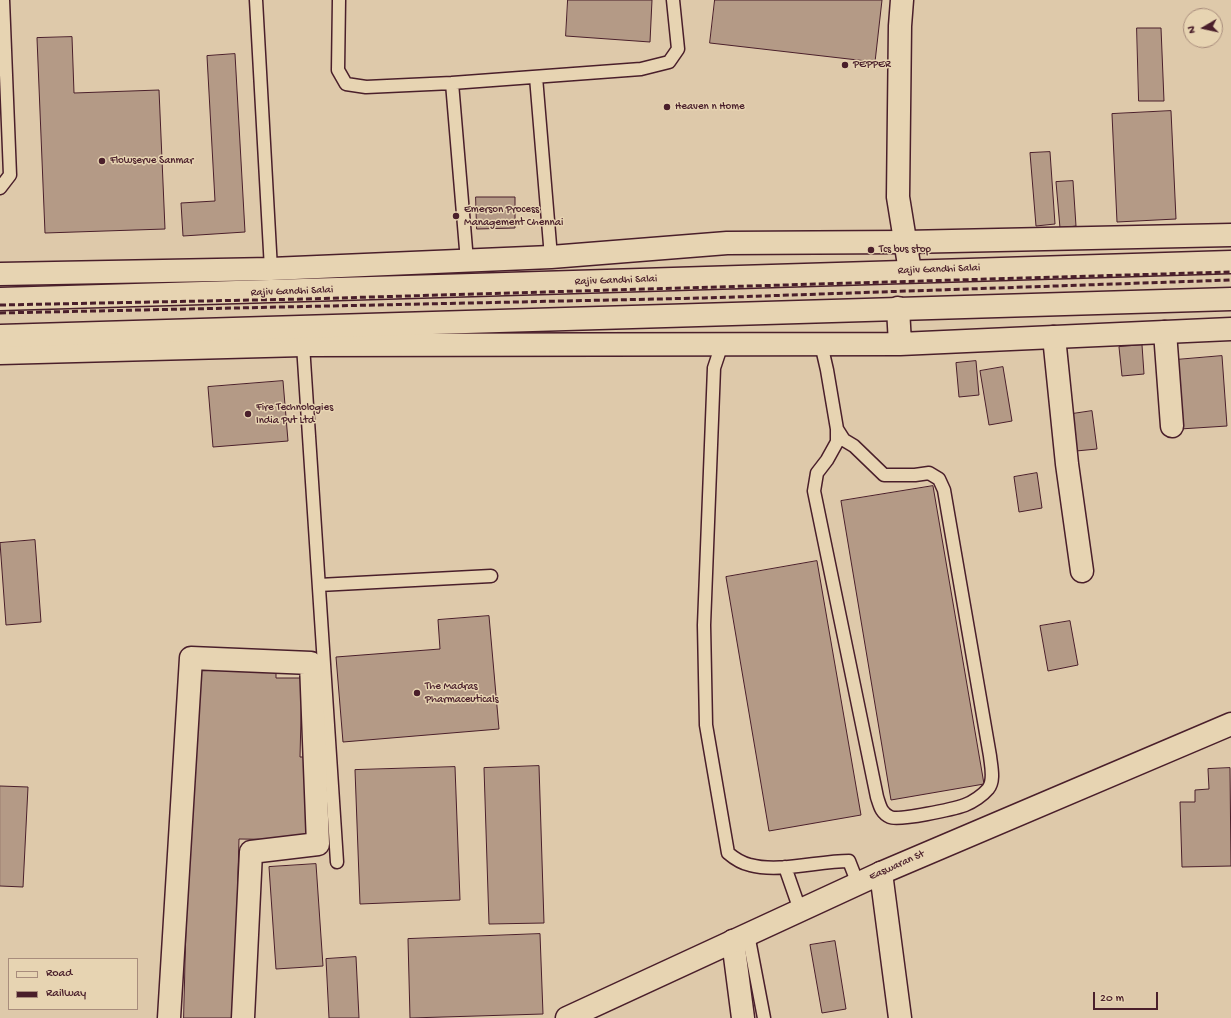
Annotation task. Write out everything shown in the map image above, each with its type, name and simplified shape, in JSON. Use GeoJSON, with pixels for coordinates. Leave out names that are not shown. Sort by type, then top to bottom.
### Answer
{"type":"FeatureCollection","features":[{"type":"Feature","properties":{"kind":"street"},"geometry":{"type":"LineString","coordinates":[[902,0],[900,26],[898,197],[910,271]]}},
{"type":"Feature","properties":{"kind":"street"},"geometry":{"type":"LineString","coordinates":[[0,274],[271,268],[467,261],[551,257],[727,242],[905,242],[1231,235]]}},
{"type":"Feature","properties":{"kind":"street","name":"Rajiv Gandhi Salai"},"geometry":{"type":"LineString","coordinates":[[0,299],[308,291],[1231,262]]}},
{"type":"Feature","properties":{"kind":"street"},"geometry":{"type":"LineString","coordinates":[[0,336],[310,328],[898,308],[1231,299]]}},
{"type":"Feature","properties":{"kind":"street"},"geometry":{"type":"LineString","coordinates":[[898,308],[900,344]]}},
{"type":"Feature","properties":{"kind":"street"},"geometry":{"type":"LineString","coordinates":[[0,353],[304,345],[900,344],[1231,329]]}},
{"type":"Feature","properties":{"kind":"street"},"geometry":{"type":"LineString","coordinates":[[1165,332],[1172,426]]}},
{"type":"Feature","properties":{"kind":"street"},"geometry":{"type":"LineString","coordinates":[[1054,337],[1067,464],[1082,571]]}},
{"type":"Feature","properties":{"kind":"street"},"geometry":{"type":"LineString","coordinates":[[169,1018],[191,658],[311,663],[318,844],[251,852],[243,1018]]}},
{"type":"Feature","properties":{"kind":"street","name":"Easwaran St"},"geometry":{"type":"LineString","coordinates":[[567,1018],[881,873],[1231,724]]}},
{"type":"Feature","properties":{"kind":"street"},"geometry":{"type":"LineString","coordinates":[[881,873],[900,1018]]}},
{"type":"Feature","properties":{"kind":"street"},"geometry":{"type":"LineString","coordinates":[[741,938],[743,1018]]}},
{"type":"Feature","properties":{"kind":"lane"},"geometry":{"type":"LineString","coordinates":[[0,188],[10,175],[3,0]]}},
{"type":"Feature","properties":{"kind":"lane"},"geometry":{"type":"LineString","coordinates":[[256,0],[271,268]]}},
{"type":"Feature","properties":{"kind":"lane"},"geometry":{"type":"LineString","coordinates":[[339,0],[338,70],[346,84],[366,87],[452,83],[640,69],[669,62],[678,49],[673,0]]}},
{"type":"Feature","properties":{"kind":"lane"},"geometry":{"type":"LineString","coordinates":[[536,77],[551,257]]}},
{"type":"Feature","properties":{"kind":"lane"},"geometry":{"type":"LineString","coordinates":[[452,83],[467,261]]}},
{"type":"Feature","properties":{"kind":"lane"},"geometry":{"type":"LineString","coordinates":[[722,344],[714,368],[704,625],[706,725],[728,854],[737,861],[750,866],[777,868],[849,861],[858,884]]}},
{"type":"Feature","properties":{"kind":"lane"},"geometry":{"type":"LineString","coordinates":[[821,344],[837,429],[837,442],[827,460],[817,472],[814,491],[881,811],[890,817],[907,818],[966,805],[981,796],[989,788],[992,777],[990,756],[944,490],[940,479],[930,473],[900,476],[884,475],[854,446],[844,440],[837,429]]}},
{"type":"Feature","properties":{"kind":"lane"},"geometry":{"type":"LineString","coordinates":[[304,345],[337,862]]}},
{"type":"Feature","properties":{"kind":"lane"},"geometry":{"type":"LineString","coordinates":[[319,585],[492,576]]}},
{"type":"Feature","properties":{"kind":"lane"},"geometry":{"type":"LineString","coordinates":[[785,867],[800,910]]}},
{"type":"Feature","properties":{"kind":"lane"},"geometry":{"type":"LineString","coordinates":[[741,938],[764,1018]]}},
{"type":"Feature","properties":{"kind":"building"},"geometry":{"type":"Polygon","coordinates":[[[568,0],[652,0],[650,42],[566,36],[568,0]]]}},
{"type":"Feature","properties":{"kind":"building"},"geometry":{"type":"Polygon","coordinates":[[[715,0],[882,0],[875,62],[710,43],[715,0]]]}},
{"type":"Feature","properties":{"kind":"building"},"geometry":{"type":"Polygon","coordinates":[[[1137,28],[1161,28],[1164,101],[1139,101],[1137,28]]]}},
{"type":"Feature","properties":{"kind":"building","name":"Flowserve Sanmar"},"geometry":{"type":"Polygon","coordinates":[[[72,37],[74,93],[159,90],[165,229],[45,233],[37,38],[72,37]]]}},
{"type":"Feature","properties":{"kind":"building"},"geometry":{"type":"Polygon","coordinates":[[[235,54],[245,232],[183,236],[181,203],[215,201],[207,56],[235,54]]]}},
{"type":"Feature","properties":{"kind":"building"},"geometry":{"type":"Polygon","coordinates":[[[1171,111],[1176,219],[1117,222],[1112,114],[1171,111]]]}},
{"type":"Feature","properties":{"kind":"building"},"geometry":{"type":"Polygon","coordinates":[[[1050,152],[1055,224],[1036,226],[1030,153],[1050,152]]]}},
{"type":"Feature","properties":{"kind":"building"},"geometry":{"type":"Polygon","coordinates":[[[1073,181],[1076,226],[1060,228],[1056,182],[1073,181]]]}},
{"type":"Feature","properties":{"kind":"building"},"geometry":{"type":"Polygon","coordinates":[[[476,197],[515,197],[515,228],[477,229],[476,197]]]}},
{"type":"Feature","properties":{"kind":"building"},"geometry":{"type":"Polygon","coordinates":[[[1142,345],[1144,374],[1122,376],[1119,347],[1142,345]]]}},
{"type":"Feature","properties":{"kind":"building"},"geometry":{"type":"Polygon","coordinates":[[[1222,356],[1227,426],[1180,429],[1175,360],[1222,356]]]}},
{"type":"Feature","properties":{"kind":"building"},"geometry":{"type":"Polygon","coordinates":[[[976,361],[979,395],[959,397],[956,363],[976,361]]]}},
{"type":"Feature","properties":{"kind":"building"},"geometry":{"type":"Polygon","coordinates":[[[1003,367],[1012,421],[989,425],[980,371],[1003,367]]]}},
{"type":"Feature","properties":{"kind":"building","name":"Fire Technologies India Pvt Ltd"},"geometry":{"type":"Polygon","coordinates":[[[283,381],[288,441],[213,447],[208,387],[283,381]]]}},
{"type":"Feature","properties":{"kind":"building"},"geometry":{"type":"Polygon","coordinates":[[[1092,411],[1097,449],[1076,451],[1072,414],[1092,411]]]}},
{"type":"Feature","properties":{"kind":"building"},"geometry":{"type":"Polygon","coordinates":[[[1037,473],[1042,508],[1019,512],[1014,477],[1037,473]]]}},
{"type":"Feature","properties":{"kind":"building"},"geometry":{"type":"Polygon","coordinates":[[[933,486],[984,784],[891,800],[841,501],[933,486]]]}},
{"type":"Feature","properties":{"kind":"building"},"geometry":{"type":"Polygon","coordinates":[[[35,540],[41,622],[6,625],[0,543],[35,540]]]}},
{"type":"Feature","properties":{"kind":"building"},"geometry":{"type":"Polygon","coordinates":[[[817,561],[861,815],[769,831],[726,577],[817,561]]]}},
{"type":"Feature","properties":{"kind":"building","name":"The Madras Pharmaceuticals"},"geometry":{"type":"Polygon","coordinates":[[[489,616],[499,729],[343,742],[336,657],[440,649],[438,620],[489,616]]]}},
{"type":"Feature","properties":{"kind":"building"},"geometry":{"type":"Polygon","coordinates":[[[1070,621],[1078,665],[1048,671],[1040,626],[1070,621]]]}},
{"type":"Feature","properties":{"kind":"building"},"geometry":{"type":"Polygon","coordinates":[[[193,667],[276,670],[276,678],[302,678],[300,757],[312,757],[310,840],[239,839],[234,1018],[184,1018],[193,667]]]}},
{"type":"Feature","properties":{"kind":"building"},"geometry":{"type":"Polygon","coordinates":[[[539,766],[544,923],[489,924],[484,768],[539,766]]]}},
{"type":"Feature","properties":{"kind":"building"},"geometry":{"type":"Polygon","coordinates":[[[455,767],[460,900],[360,904],[355,770],[455,767]]]}},
{"type":"Feature","properties":{"kind":"building"},"geometry":{"type":"Polygon","coordinates":[[[1230,768],[1231,866],[1182,867],[1180,802],[1195,802],[1195,790],[1209,789],[1208,769],[1230,768]]]}},
{"type":"Feature","properties":{"kind":"building"},"geometry":{"type":"Polygon","coordinates":[[[0,786],[28,787],[23,887],[0,886],[0,786]]]}},
{"type":"Feature","properties":{"kind":"building"},"geometry":{"type":"Polygon","coordinates":[[[316,864],[323,966],[276,969],[269,867],[316,864]]]}},
{"type":"Feature","properties":{"kind":"building"},"geometry":{"type":"Polygon","coordinates":[[[540,934],[543,1014],[410,1018],[408,939],[540,934]]]}},
{"type":"Feature","properties":{"kind":"building"},"geometry":{"type":"Polygon","coordinates":[[[835,941],[846,1009],[822,1013],[810,945],[835,941]]]}},
{"type":"Feature","properties":{"kind":"building"},"geometry":{"type":"Polygon","coordinates":[[[356,957],[359,1018],[329,1018],[326,959],[356,957]]]}},
{"type":"Feature","properties":{"kind":"railway"},"geometry":{"type":"LineString","coordinates":[[0,305],[304,299],[1231,272]]}},
{"type":"Feature","properties":{"kind":"railway"},"geometry":{"type":"LineString","coordinates":[[0,313],[704,298],[1231,280]]}},
{"type":"Feature","properties":{"kind":"place","name":"PEPPER"},"geometry":{"type":"Point","coordinates":[845,65]}},
{"type":"Feature","properties":{"kind":"place","name":"Heaven n Home"},"geometry":{"type":"Point","coordinates":[667,107]}},
{"type":"Feature","properties":{"kind":"place","name":"Flowserve Sanmar"},"geometry":{"type":"Point","coordinates":[102,161]}},
{"type":"Feature","properties":{"kind":"place","name":"Emerson Process Management Chennai"},"geometry":{"type":"Point","coordinates":[456,216]}},
{"type":"Feature","properties":{"kind":"place","name":"Tcs bus stop"},"geometry":{"type":"Point","coordinates":[871,250]}},
{"type":"Feature","properties":{"kind":"place","name":"Fire Technologies India Pvt Ltd"},"geometry":{"type":"Point","coordinates":[248,414]}},
{"type":"Feature","properties":{"kind":"place","name":"The Madras Pharmaceuticals"},"geometry":{"type":"Point","coordinates":[417,693]}}]}
